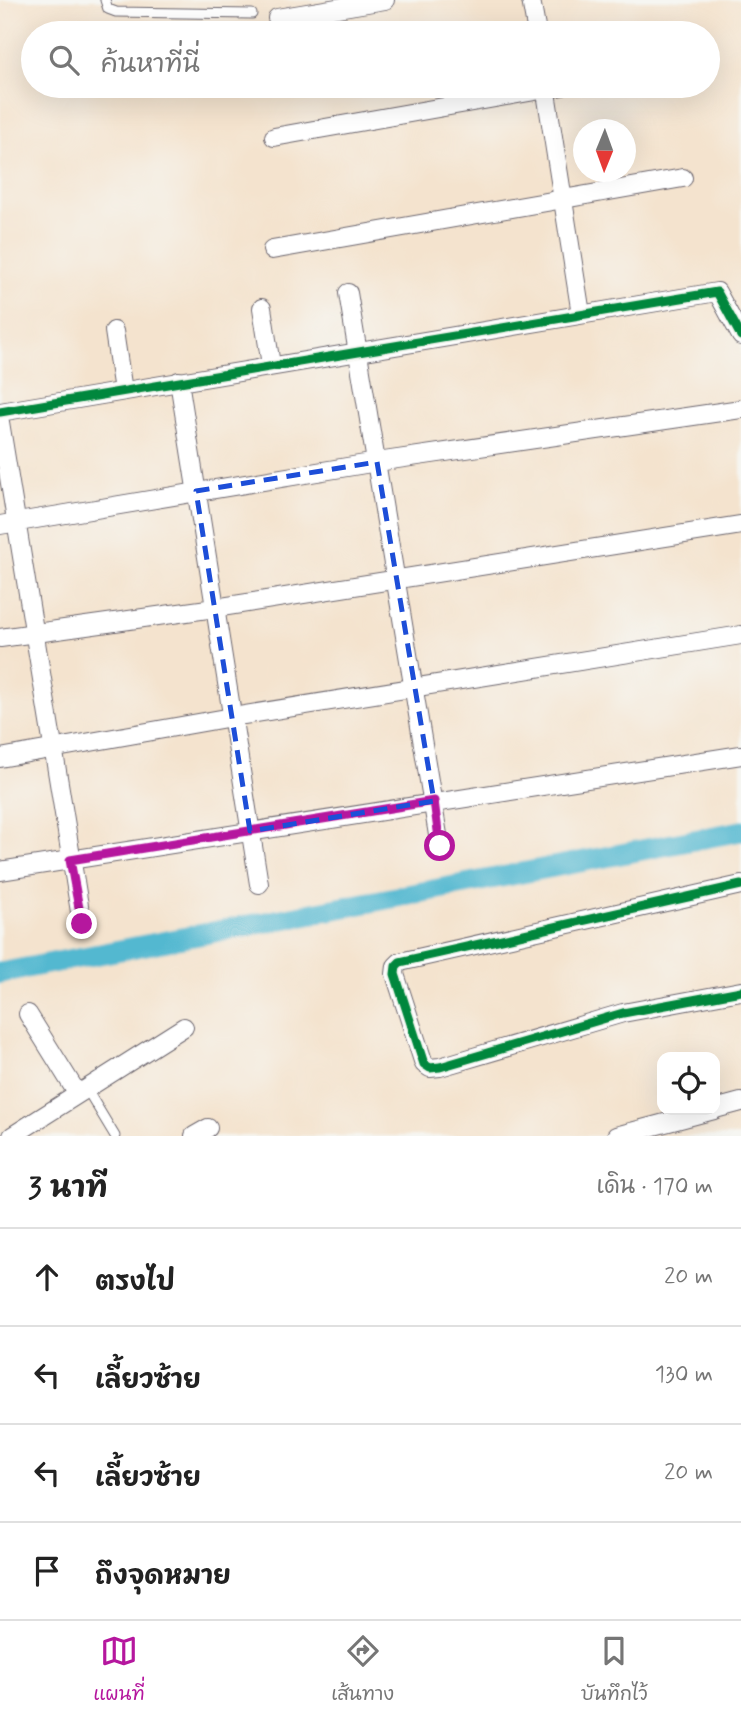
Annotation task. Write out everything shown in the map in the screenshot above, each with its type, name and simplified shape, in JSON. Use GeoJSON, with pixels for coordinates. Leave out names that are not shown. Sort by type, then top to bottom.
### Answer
{"type":"FeatureCollection","features":[{"type":"Feature","properties":{"kind":"street"},"geometry":{"type":"LineString","coordinates":[[277,18],[385,0]]}},
{"type":"Feature","properties":{"kind":"street"},"geometry":{"type":"LineString","coordinates":[[531,0],[535,21]]}},
{"type":"Feature","properties":{"kind":"street"},"geometry":{"type":"LineString","coordinates":[[274,137],[490,98]]}},
{"type":"Feature","properties":{"kind":"street"},"geometry":{"type":"LineString","coordinates":[[552,98],[563,199],[581,314]]}},
{"type":"Feature","properties":{"kind":"street"},"geometry":{"type":"LineString","coordinates":[[272,250],[683,178]]}},
{"type":"Feature","properties":{"kind":"street"},"geometry":{"type":"LineString","coordinates":[[0,412],[717,292],[741,336]]}},
{"type":"Feature","properties":{"kind":"street"},"geometry":{"type":"LineString","coordinates":[[348,293],[440,846]]}},
{"type":"Feature","properties":{"kind":"street"},"geometry":{"type":"LineString","coordinates":[[262,308],[271,365]]}},
{"type":"Feature","properties":{"kind":"street"},"geometry":{"type":"LineString","coordinates":[[114,331],[123,391]]}},
{"type":"Feature","properties":{"kind":"street"},"geometry":{"type":"LineString","coordinates":[[179,381],[259,884]]}},
{"type":"Feature","properties":{"kind":"street"},"geometry":{"type":"LineString","coordinates":[[8,524],[196,491],[741,409]]}},
{"type":"Feature","properties":{"kind":"street"},"geometry":{"type":"LineString","coordinates":[[0,422],[8,524],[34,633],[51,749],[82,924]]}},
{"type":"Feature","properties":{"kind":"street"},"geometry":{"type":"LineString","coordinates":[[0,638],[215,608],[741,525]]}},
{"type":"Feature","properties":{"kind":"street"},"geometry":{"type":"LineString","coordinates":[[0,758],[232,717],[741,635]]}},
{"type":"Feature","properties":{"kind":"street"},"geometry":{"type":"LineString","coordinates":[[0,871],[741,755]]}},
{"type":"Feature","properties":{"kind":"street"},"geometry":{"type":"LineString","coordinates":[[741,885],[400,962],[396,966],[396,974],[424,1064],[430,1068],[623,1013],[741,991]]}},
{"type":"Feature","properties":{"kind":"street"},"geometry":{"type":"LineString","coordinates":[[28,1014],[82,1091]]}},
{"type":"Feature","properties":{"kind":"street"},"geometry":{"type":"LineString","coordinates":[[12,1136],[184,1027]]}},
{"type":"Feature","properties":{"kind":"street"},"geometry":{"type":"LineString","coordinates":[[720,1108],[741,1102]]}},
{"type":"Feature","properties":{"kind":"street"},"geometry":{"type":"LineString","coordinates":[[616,1136],[695,1115]]}},
{"type":"Feature","properties":{"kind":"lane"},"geometry":{"type":"LineString","coordinates":[[105,0],[108,9],[116,12],[252,14]]}},
{"type":"Feature","properties":{"kind":"lane"},"geometry":{"type":"LineString","coordinates":[[82,1091],[115,1136]]}},
{"type":"Feature","properties":{"kind":"highlighted area"},"geometry":{"type":"Polygon","coordinates":[[[377,462],[434,801],[250,831],[196,491],[377,462]]]}},
{"type":"Feature","properties":{"kind":"waterway"},"geometry":{"type":"LineString","coordinates":[[0,973],[741,831]]}},
{"type":"Feature","properties":{"kind":"cycle path"},"geometry":{"type":"LineString","coordinates":[[0,412],[717,292],[741,336]]}},
{"type":"Feature","properties":{"kind":"cycle path"},"geometry":{"type":"LineString","coordinates":[[741,885],[400,962],[396,966],[395,974],[424,1064],[430,1068],[623,1013],[741,991]]}},
{"type":"Feature","properties":{"kind":"route"},"geometry":{"type":"LineString","coordinates":[[82,924],[70,860],[434,801],[440,846]]}}]}
